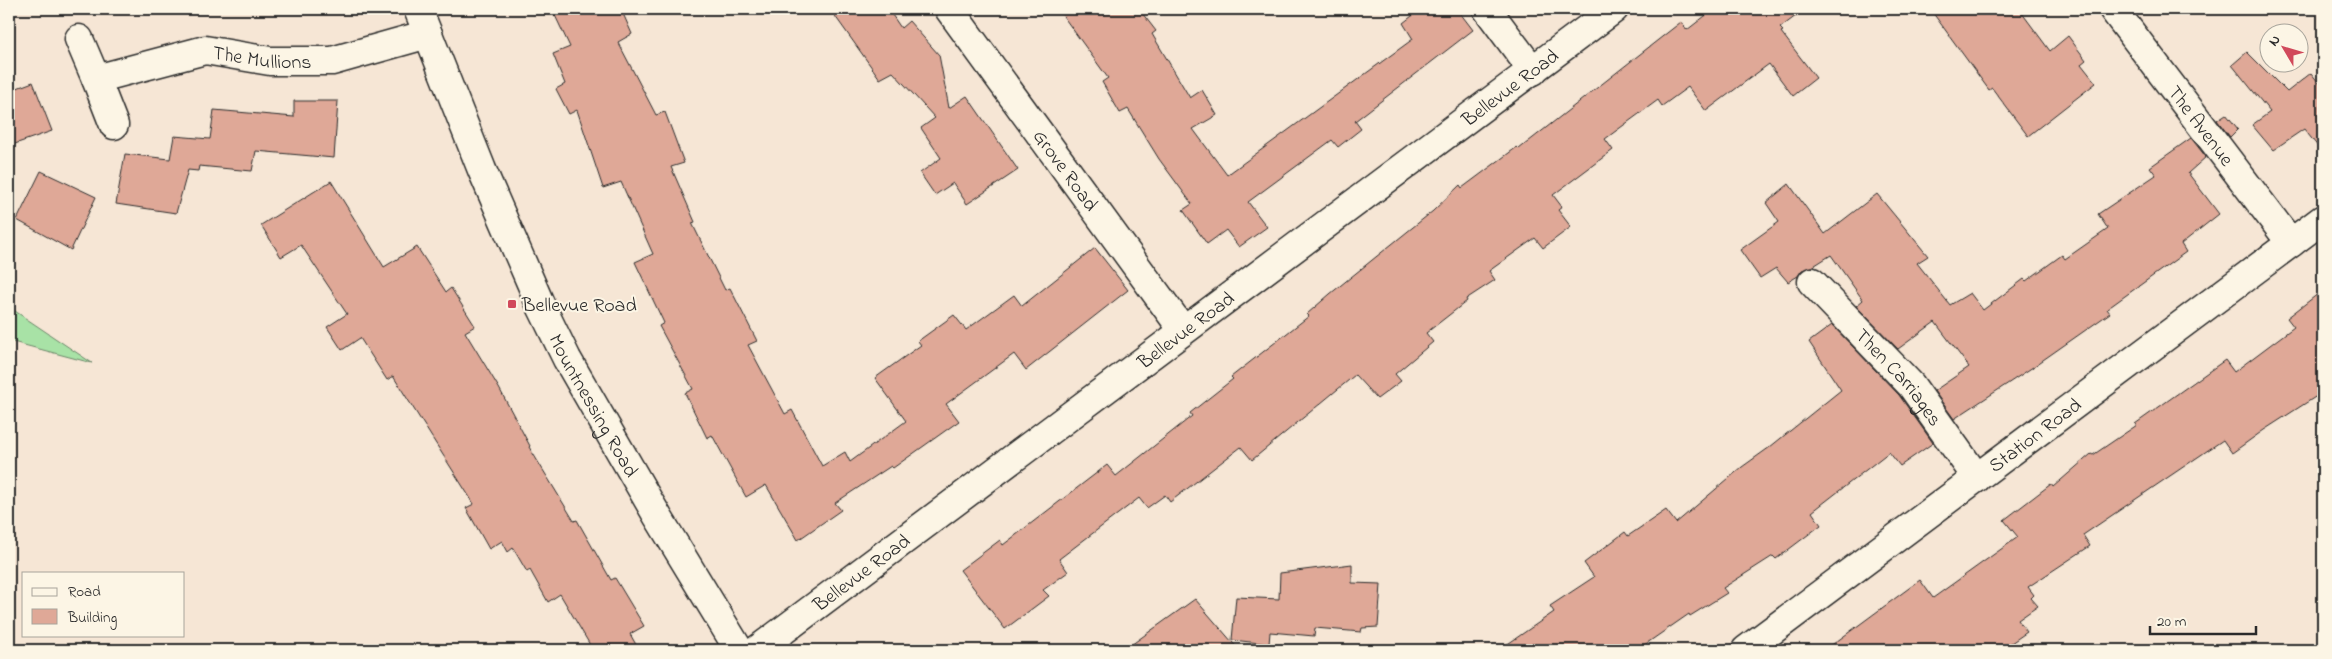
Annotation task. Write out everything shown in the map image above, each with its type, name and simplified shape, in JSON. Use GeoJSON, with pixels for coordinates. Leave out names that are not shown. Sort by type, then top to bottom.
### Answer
{"type":"FeatureCollection","features":[{"type":"Feature","properties":{"kind":"street","name":"Mountnessing Road"},"geometry":{"type":"LineString","coordinates":[[418,9],[482,170],[541,306],[567,359],[658,517],[740,650]]}},
{"type":"Feature","properties":{"kind":"street","name":"Grove Road"},"geometry":{"type":"LineString","coordinates":[[948,9],[1183,330]]}},
{"type":"Feature","properties":{"kind":"street"},"geometry":{"type":"LineString","coordinates":[[1487,9],[1533,71]]}},
{"type":"Feature","properties":{"kind":"street","name":"Bellevue Road"},"geometry":{"type":"LineString","coordinates":[[757,650],[1614,9]]}},
{"type":"Feature","properties":{"kind":"street","name":"The Avenue"},"geometry":{"type":"LineString","coordinates":[[2113,9],[2290,243]]}},
{"type":"Feature","properties":{"kind":"street","name":"The Mullions"},"geometry":{"type":"LineString","coordinates":[[96,79],[205,50],[270,61],[332,61],[428,34]]}},
{"type":"Feature","properties":{"kind":"street"},"geometry":{"type":"LineString","coordinates":[[79,39],[114,125]]}},
{"type":"Feature","properties":{"kind":"street","name":"Station Road"},"geometry":{"type":"LineString","coordinates":[[1746,650],[2323,219]]}},
{"type":"Feature","properties":{"kind":"street","name":"Then Carriages"},"geometry":{"type":"LineString","coordinates":[[1812,282],[1911,385],[1977,478]]}},
{"type":"Feature","properties":{"kind":"green space"},"geometry":{"type":"Polygon","coordinates":[[[9,307],[92,363],[9,341],[9,307]]]}},
{"type":"Feature","properties":{"kind":"building"},"geometry":{"type":"Polygon","coordinates":[[[552,9],[621,9],[632,34],[618,42],[656,115],[665,112],[684,163],[671,167],[695,222],[692,223],[725,290],[730,288],[757,341],[748,345],[785,414],[792,410],[822,466],[845,452],[850,462],[906,421],[875,378],[921,345],[918,341],[954,315],[966,330],[1014,295],[1022,306],[1095,248],[1128,290],[1026,370],[1014,354],[946,404],[959,421],[893,468],[891,466],[835,503],[841,510],[798,540],[766,485],[746,497],[712,435],[707,438],[685,393],[693,389],[659,326],[664,323],[635,262],[653,254],[621,182],[603,188],[577,110],[569,114],[556,89],[565,84],[553,54],[570,47],[552,9]]]}},
{"type":"Feature","properties":{"kind":"building"},"geometry":{"type":"Polygon","coordinates":[[[830,9],[888,9],[901,28],[909,21],[939,55],[949,108],[967,96],[1018,170],[967,204],[953,183],[935,195],[920,173],[941,158],[921,128],[935,118],[893,72],[880,79],[830,9]]]}},
{"type":"Feature","properties":{"kind":"building"},"geometry":{"type":"Polygon","coordinates":[[[1058,9],[1139,9],[1156,31],[1152,34],[1190,98],[1202,90],[1217,115],[1193,129],[1227,175],[1413,39],[1403,23],[1421,9],[1457,9],[1473,30],[1355,121],[1361,129],[1338,147],[1332,140],[1248,202],[1267,227],[1239,247],[1226,230],[1207,244],[1183,210],[1192,204],[1159,159],[1128,109],[1120,113],[1102,82],[1108,78],[1058,9]]]}},
{"type":"Feature","properties":{"kind":"building"},"geometry":{"type":"Polygon","coordinates":[[[1714,9],[1805,9],[1780,28],[1783,31],[1781,32],[1816,78],[1793,96],[1769,64],[1706,111],[1688,87],[1662,106],[1658,100],[1605,139],[1613,150],[1553,195],[1562,207],[1558,210],[1571,227],[1543,248],[1535,238],[1489,271],[1495,280],[1466,299],[1467,301],[1426,333],[1433,342],[1395,374],[1401,381],[1377,399],[1355,375],[1252,460],[1241,447],[1170,502],[1165,495],[1147,508],[1139,498],[1059,559],[1068,572],[1043,590],[1049,596],[1005,629],[960,570],[1000,540],[1003,545],[1107,465],[1116,476],[1192,416],[1190,413],[1233,379],[1231,377],[1309,316],[1307,314],[1330,294],[1433,211],[1460,185],[1462,188],[1517,147],[1519,149],[1681,22],[1687,30],[1714,9]]]}},
{"type":"Feature","properties":{"kind":"building"},"geometry":{"type":"Polygon","coordinates":[[[1930,9],[2019,9],[2050,51],[2068,36],[2086,60],[2081,64],[2096,83],[2028,136],[1992,88],[1989,90],[1930,9]]]}},
{"type":"Feature","properties":{"kind":"building"},"geometry":{"type":"Polygon","coordinates":[[[2247,52],[2260,65],[2260,72],[2267,72],[2287,92],[2311,73],[2323,88],[2323,153],[2304,129],[2273,150],[2252,125],[2270,112],[2232,65],[2247,52]]]}},
{"type":"Feature","properties":{"kind":"building"},"geometry":{"type":"Polygon","coordinates":[[[33,82],[52,131],[9,146],[9,91],[33,82]]]}},
{"type":"Feature","properties":{"kind":"building"},"geometry":{"type":"Polygon","coordinates":[[[294,101],[338,101],[334,158],[256,151],[252,171],[199,166],[198,171],[188,170],[176,213],[116,204],[125,154],[170,159],[174,136],[210,139],[214,110],[294,117],[294,101]]]}},
{"type":"Feature","properties":{"kind":"building"},"geometry":{"type":"Polygon","coordinates":[[[2226,114],[2238,129],[2230,137],[2217,120],[2226,114]]]}},
{"type":"Feature","properties":{"kind":"building"},"geometry":{"type":"Polygon","coordinates":[[[2191,138],[2206,157],[2188,173],[2219,214],[2181,244],[2186,252],[2107,309],[2110,313],[1954,419],[1934,391],[1969,367],[1935,322],[1898,349],[1856,306],[1863,300],[1831,255],[1812,267],[1802,270],[1798,276],[1788,282],[1776,268],[1760,278],[1740,250],[1779,222],[1766,203],[1789,184],[1825,234],[1877,194],[1928,256],[1917,263],[1950,305],[1970,293],[1983,310],[2024,279],[2026,281],[2062,255],[2065,259],[2108,229],[2098,214],[2156,175],[2150,167],[2191,138]]]}},
{"type":"Feature","properties":{"kind":"building"},"geometry":{"type":"Polygon","coordinates":[[[41,171],[96,197],[71,250],[17,220],[41,171]]]}},
{"type":"Feature","properties":{"kind":"building"},"geometry":{"type":"Polygon","coordinates":[[[331,181],[384,267],[417,247],[446,292],[451,288],[475,326],[465,332],[499,388],[529,447],[574,521],[577,520],[611,580],[615,578],[644,626],[630,634],[639,650],[593,650],[560,594],[548,602],[530,570],[527,572],[513,548],[508,552],[502,541],[489,549],[466,508],[474,504],[393,376],[387,380],[360,338],[342,350],[327,327],[347,314],[301,245],[281,257],[261,225],[331,181]]]}},
{"type":"Feature","properties":{"kind":"building"},"geometry":{"type":"Polygon","coordinates":[[[2323,290],[2323,392],[2232,453],[2223,440],[2083,535],[2090,546],[2028,587],[2034,595],[2031,598],[2038,606],[2018,620],[2027,632],[2001,650],[1825,650],[1920,580],[1933,598],[2018,537],[2004,520],[2051,484],[2053,487],[2091,454],[2093,455],[2137,425],[2135,424],[2225,360],[2234,372],[2294,327],[2287,318],[2323,290]]]}},
{"type":"Feature","properties":{"kind":"building"},"geometry":{"type":"Polygon","coordinates":[[[1832,325],[1899,395],[1933,443],[1900,466],[1889,452],[1812,512],[1821,525],[1776,559],[1773,556],[1723,588],[1727,593],[1690,616],[1689,614],[1637,650],[1499,650],[1554,612],[1550,606],[1594,577],[1584,563],[1625,532],[1628,536],[1666,510],[1676,523],[1742,467],[1841,390],[1809,342],[1832,325]]]}},
{"type":"Feature","properties":{"kind":"building"},"geometry":{"type":"Polygon","coordinates":[[[1352,564],[1352,583],[1381,584],[1378,627],[1362,628],[1361,632],[1315,628],[1314,636],[1270,632],[1269,644],[1232,640],[1236,597],[1279,599],[1280,573],[1352,564]]]}},
{"type":"Feature","properties":{"kind":"building"},"geometry":{"type":"Polygon","coordinates":[[[1195,599],[1239,650],[1124,650],[1195,599]]]}},
{"type":"Feature","properties":{"kind":"place","name":"Bellevue Road"},"geometry":{"type":"Point","coordinates":[512,304]}}]}
